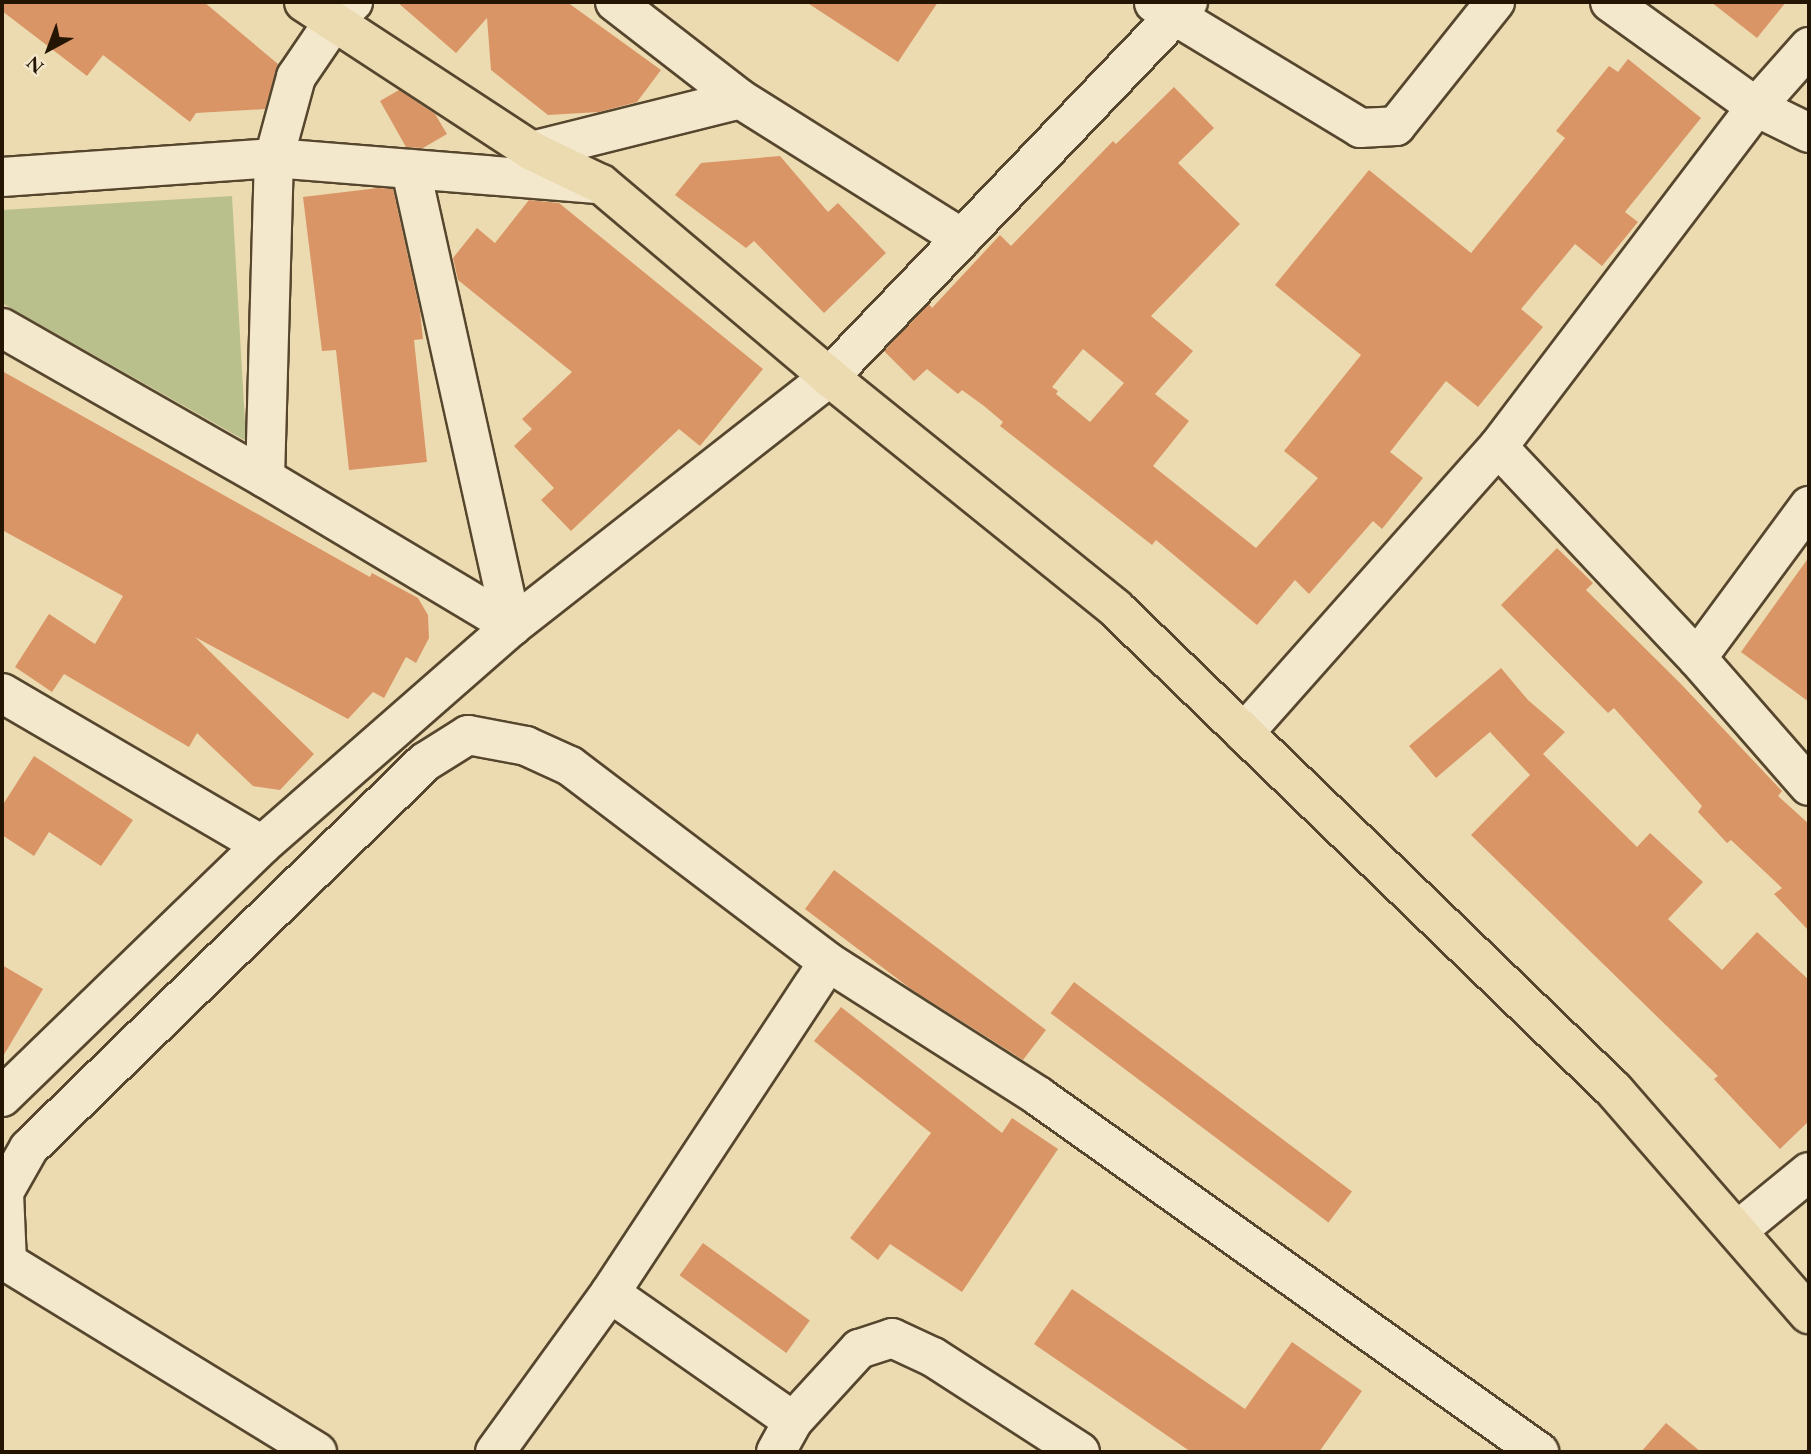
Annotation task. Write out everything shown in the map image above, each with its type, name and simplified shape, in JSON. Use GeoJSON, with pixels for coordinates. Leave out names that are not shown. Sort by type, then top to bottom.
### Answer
{"type":"FeatureCollection","features":[{"type":"Feature","properties":{"kind":"main road"},"geometry":{"type":"LineString","coordinates":[[331,8],[532,151],[601,184],[829,377],[1115,608],[1614,1090],[1809,1314]]}},
{"type":"Feature","properties":{"kind":"street"},"geometry":{"type":"LineString","coordinates":[[615,2],[740,99],[962,238]]}},
{"type":"Feature","properties":{"kind":"street"},"geometry":{"type":"LineString","coordinates":[[4,1092],[262,845],[512,626],[829,377],[962,238],[1171,7],[1360,128],[1396,125],[1495,2]]}},
{"type":"Feature","properties":{"kind":"street"},"geometry":{"type":"LineString","coordinates":[[1609,2],[1756,107],[1809,133]]}},
{"type":"Feature","properties":{"kind":"street"},"geometry":{"type":"LineString","coordinates":[[265,478],[274,159],[296,77],[331,8]]}},
{"type":"Feature","properties":{"kind":"street"},"geometry":{"type":"LineString","coordinates":[[1244,733],[1498,447],[1756,107],[1809,47]]}},
{"type":"Feature","properties":{"kind":"street"},"geometry":{"type":"LineString","coordinates":[[532,151],[740,99]]}},
{"type":"Feature","properties":{"kind":"street"},"geometry":{"type":"LineString","coordinates":[[2,177],[274,159],[601,184]]}},
{"type":"Feature","properties":{"kind":"street"},"geometry":{"type":"LineString","coordinates":[[411,170],[512,626]]}},
{"type":"Feature","properties":{"kind":"street"},"geometry":{"type":"LineString","coordinates":[[2,328],[265,478],[512,626]]}},
{"type":"Feature","properties":{"kind":"street"},"geometry":{"type":"LineString","coordinates":[[1498,447],[1697,658],[1809,786]]}},
{"type":"Feature","properties":{"kind":"street"},"geometry":{"type":"LineString","coordinates":[[1697,658],[1809,506]]}},
{"type":"Feature","properties":{"kind":"street"},"geometry":{"type":"LineString","coordinates":[[2,693],[262,845]]}},
{"type":"Feature","properties":{"kind":"street"},"geometry":{"type":"LineString","coordinates":[[317,1452],[5,1266],[4,1192],[29,1148],[425,762],[468,735],[526,746],[570,766],[828,962],[1038,1097],[1539,1452]]}},
{"type":"Feature","properties":{"kind":"street"},"geometry":{"type":"LineString","coordinates":[[495,1452],[610,1293],[828,962]]}},
{"type":"Feature","properties":{"kind":"street"},"geometry":{"type":"LineString","coordinates":[[1737,1231],[1809,1172]]}},
{"type":"Feature","properties":{"kind":"street"},"geometry":{"type":"LineString","coordinates":[[610,1293],[784,1437],[859,1349],[892,1338],[933,1357],[1080,1452]]}},
{"type":"Feature","properties":{"kind":"green space"},"geometry":{"type":"Polygon","coordinates":[[[232,196],[246,441],[2,303],[2,210],[232,196]]]}},
{"type":"Feature","properties":{"kind":"building"},"geometry":{"type":"Polygon","coordinates":[[[2,2],[204,2],[278,64],[265,109],[196,113],[190,122],[103,55],[87,76],[2,11],[2,2]]]}},
{"type":"Feature","properties":{"kind":"building"},"geometry":{"type":"Polygon","coordinates":[[[397,2],[567,2],[661,70],[637,102],[599,112],[548,115],[491,70],[487,18],[456,53],[397,2]]]}},
{"type":"Feature","properties":{"kind":"building"},"geometry":{"type":"Polygon","coordinates":[[[806,2],[938,2],[898,62],[806,2]]]}},
{"type":"Feature","properties":{"kind":"building"},"geometry":{"type":"Polygon","coordinates":[[[1711,2],[1786,2],[1757,38],[1711,2]]]}},
{"type":"Feature","properties":{"kind":"building"},"geometry":{"type":"Polygon","coordinates":[[[1628,59],[1701,118],[1625,212],[1638,222],[1602,266],[1575,244],[1521,309],[1543,327],[1478,407],[1446,381],[1390,452],[1423,478],[1382,529],[1373,521],[1309,594],[1295,580],[1257,625],[1156,540],[1152,545],[1000,426],[1003,422],[984,406],[962,390],[958,394],[927,369],[914,381],[884,351],[929,304],[932,308],[1000,235],[1011,246],[1113,141],[1116,144],[1174,87],[1214,128],[1178,163],[1240,224],[1151,316],[1193,351],[1155,394],[1189,421],[1153,466],[1256,548],[1318,478],[1284,451],[1361,355],[1275,285],[1369,170],[1471,253],[1565,138],[1556,131],[1609,66],[1618,72],[1628,59]],[[1083,349],[1052,387],[1058,391],[1056,394],[1090,422],[1124,383],[1083,349]]]}},
{"type":"Feature","properties":{"kind":"building"},"geometry":{"type":"Polygon","coordinates":[[[399,90],[435,114],[447,134],[423,148],[406,147],[380,101],[399,90]]]}},
{"type":"Feature","properties":{"kind":"building"},"geometry":{"type":"Polygon","coordinates":[[[780,156],[828,212],[838,203],[886,253],[824,313],[754,241],[746,248],[675,195],[701,163],[780,156]]]}},
{"type":"Feature","properties":{"kind":"building"},"geometry":{"type":"Polygon","coordinates":[[[378,188],[393,189],[420,311],[423,339],[414,340],[427,462],[349,470],[336,350],[322,351],[303,197],[378,188]]]}},
{"type":"Feature","properties":{"kind":"building"},"geometry":{"type":"Polygon","coordinates":[[[529,200],[559,203],[763,369],[700,446],[679,429],[571,531],[541,500],[554,488],[514,446],[532,429],[522,419],[572,372],[458,280],[453,258],[477,228],[495,243],[529,200]]]}},
{"type":"Feature","properties":{"kind":"building"},"geometry":{"type":"Polygon","coordinates":[[[2,371],[370,577],[372,573],[418,598],[428,615],[429,638],[416,663],[406,657],[384,698],[373,692],[348,719],[195,637],[314,754],[280,790],[253,786],[197,733],[189,747],[64,674],[52,692],[15,667],[49,614],[95,644],[123,596],[2,530],[2,371]]]}},
{"type":"Feature","properties":{"kind":"building"},"geometry":{"type":"Polygon","coordinates":[[[1557,548],[1593,583],[1586,590],[1680,683],[1782,791],[1778,796],[1809,824],[1809,931],[1774,894],[1782,888],[1731,840],[1727,843],[1698,812],[1702,806],[1614,708],[1608,713],[1501,605],[1557,548]]]}},
{"type":"Feature","properties":{"kind":"building"},"geometry":{"type":"Polygon","coordinates":[[[1809,557],[1809,702],[1741,652],[1809,557]]]}},
{"type":"Feature","properties":{"kind":"building"},"geometry":{"type":"Polygon","coordinates":[[[1501,668],[1528,700],[1565,732],[1543,754],[1637,847],[1650,833],[1703,882],[1668,919],[1722,970],[1757,932],[1809,980],[1809,1121],[1780,1149],[1714,1079],[1718,1076],[1471,835],[1530,775],[1490,732],[1436,778],[1409,746],[1501,668]]]}},
{"type":"Feature","properties":{"kind":"building"},"geometry":{"type":"Polygon","coordinates":[[[34,756],[133,820],[101,866],[49,832],[34,856],[2,835],[2,806],[34,756]]]}},
{"type":"Feature","properties":{"kind":"building"},"geometry":{"type":"Polygon","coordinates":[[[834,870],[1046,1030],[1023,1060],[911,989],[805,909],[834,870]]]}},
{"type":"Feature","properties":{"kind":"building"},"geometry":{"type":"Polygon","coordinates":[[[2,965],[43,989],[2,1058],[2,965]]]}},
{"type":"Feature","properties":{"kind":"building"},"geometry":{"type":"Polygon","coordinates":[[[1074,982],[1352,1191],[1328,1223],[1051,1013],[1074,982]]]}},
{"type":"Feature","properties":{"kind":"building"},"geometry":{"type":"Polygon","coordinates":[[[841,1007],[1002,1133],[1012,1118],[1058,1149],[962,1292],[890,1244],[878,1260],[850,1238],[931,1133],[814,1041],[841,1007]]]}},
{"type":"Feature","properties":{"kind":"building"},"geometry":{"type":"Polygon","coordinates":[[[703,1243],[810,1321],[786,1353],[679,1275],[703,1243]]]}},
{"type":"Feature","properties":{"kind":"building"},"geometry":{"type":"Polygon","coordinates":[[[1072,1289],[1245,1409],[1292,1342],[1362,1391],[1319,1452],[1191,1452],[1034,1344],[1072,1289]]]}},
{"type":"Feature","properties":{"kind":"building"},"geometry":{"type":"Polygon","coordinates":[[[1666,1423],[1701,1452],[1641,1452],[1666,1423]]]}}]}
